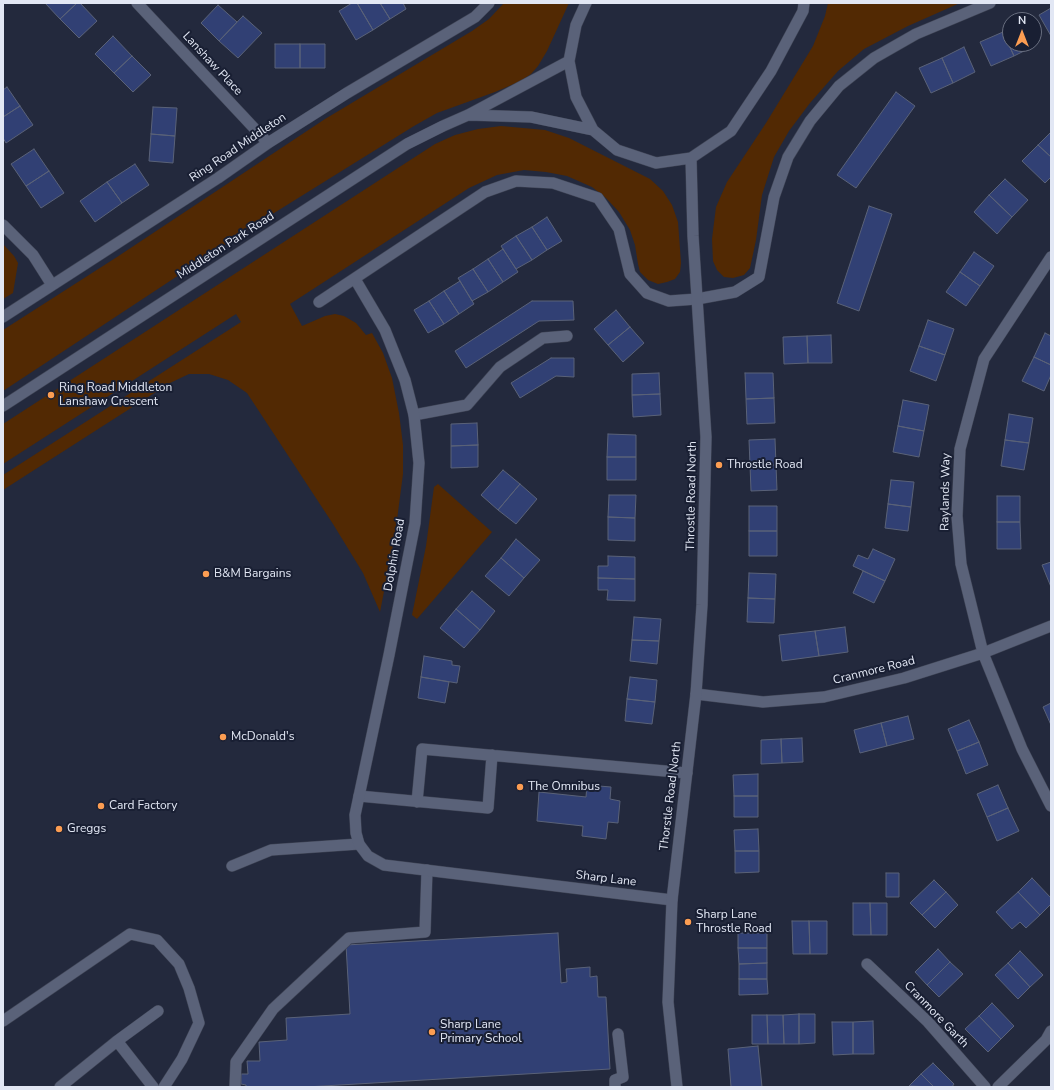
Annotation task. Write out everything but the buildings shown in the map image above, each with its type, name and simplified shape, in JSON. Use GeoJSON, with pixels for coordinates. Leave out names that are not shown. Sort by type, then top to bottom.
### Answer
{"type":"FeatureCollection","features":[{"type":"Feature","properties":{"kind":"street","name":"Lanshaw Place"},"geometry":{"type":"LineString","coordinates":[[137,3],[268,143]]}},
{"type":"Feature","properties":{"kind":"street","name":"Ring Road Middleton"},"geometry":{"type":"LineString","coordinates":[[3,317],[218,178],[268,143],[347,93],[475,17],[489,3]]}},
{"type":"Feature","properties":{"kind":"street","name":"Middleton Park Road"},"geometry":{"type":"LineString","coordinates":[[586,3],[576,25],[569,61],[576,97],[593,130],[617,150],[656,163],[691,158],[731,131],[771,71],[804,10],[804,3]]}},
{"type":"Feature","properties":{"kind":"street"},"geometry":{"type":"LineString","coordinates":[[319,302],[485,192],[516,181],[553,183],[598,198],[619,229],[630,274],[647,293],[669,301],[697,299],[735,292],[759,278],[774,197],[788,157],[810,121],[839,86],[874,58],[916,34],[990,3]]}},
{"type":"Feature","properties":{"kind":"street","name":"Middleton Park Road"},"geometry":{"type":"LineString","coordinates":[[3,406],[407,144],[468,115],[569,61]]}},
{"type":"Feature","properties":{"kind":"street","name":"Middleton Park Road"},"geometry":{"type":"LineString","coordinates":[[468,115],[531,117],[593,130]]}},
{"type":"Feature","properties":{"kind":"street","name":"Throstle Road North"},"geometry":{"type":"LineString","coordinates":[[691,158],[693,236],[706,437],[702,605],[696,694]]}},
{"type":"Feature","properties":{"kind":"street"},"geometry":{"type":"LineString","coordinates":[[3,224],[33,255],[52,285]]}},
{"type":"Feature","properties":{"kind":"street","name":"Raylands Way"},"geometry":{"type":"LineString","coordinates":[[1051,257],[984,359],[960,449],[957,516],[960,564],[983,653],[1022,749],[1051,806]]}},
{"type":"Feature","properties":{"kind":"street","name":"Dolphin Road"},"geometry":{"type":"LineString","coordinates":[[355,279],[385,330],[405,380],[414,415],[419,463],[415,523],[355,815],[356,832],[359,844]]}},
{"type":"Feature","properties":{"kind":"street"},"geometry":{"type":"LineString","coordinates":[[414,415],[467,405],[500,367],[543,338],[567,336]]}},
{"type":"Feature","properties":{"kind":"street","name":"Cranmore Road"},"geometry":{"type":"LineString","coordinates":[[696,694],[763,702],[824,696],[904,678],[983,653],[1051,626]]}},
{"type":"Feature","properties":{"kind":"street","name":"Thorstle Road North"},"geometry":{"type":"LineString","coordinates":[[672,900],[696,694]]}},
{"type":"Feature","properties":{"kind":"street"},"geometry":{"type":"LineString","coordinates":[[417,802],[422,748],[687,773]]}},
{"type":"Feature","properties":{"kind":"street"},"geometry":{"type":"LineString","coordinates":[[359,796],[488,808],[492,755]]}},
{"type":"Feature","properties":{"kind":"street"},"geometry":{"type":"LineString","coordinates":[[232,866],[271,850],[359,844]]}},
{"type":"Feature","properties":{"kind":"street","name":"Sharp Lane"},"geometry":{"type":"LineString","coordinates":[[359,844],[368,856],[384,865],[672,900]]}},
{"type":"Feature","properties":{"kind":"street"},"geometry":{"type":"LineString","coordinates":[[235,1087],[236,1062],[273,1009],[349,938],[425,932],[427,870]]}},
{"type":"Feature","properties":{"kind":"street"},"geometry":{"type":"LineString","coordinates":[[672,900],[668,1002],[677,1087]]}},
{"type":"Feature","properties":{"kind":"street"},"geometry":{"type":"LineString","coordinates":[[3,1021],[130,934],[157,940],[179,964],[189,988],[199,1023],[182,1059],[164,1087]]}},
{"type":"Feature","properties":{"kind":"street","name":"Cranmore Garth"},"geometry":{"type":"LineString","coordinates":[[867,964],[928,1022],[985,1087]]}},
{"type":"Feature","properties":{"kind":"street"},"geometry":{"type":"LineString","coordinates":[[60,1087],[117,1041],[158,1011]]}},
{"type":"Feature","properties":{"kind":"street"},"geometry":{"type":"LineString","coordinates":[[615,1087],[615,1080],[623,1078],[618,1034]]}},
{"type":"Feature","properties":{"kind":"street"},"geometry":{"type":"LineString","coordinates":[[998,1087],[1049,1038]]}},
{"type":"Feature","properties":{"kind":"street"},"geometry":{"type":"LineString","coordinates":[[117,1041],[153,1087]]}},
{"type":"Feature","properties":{"kind":"shaded area"},"geometry":{"type":"Polygon","coordinates":[[[504,3],[569,3],[547,51],[531,74],[521,81],[495,92],[437,113],[414,126],[258,223],[3,391],[3,330],[117,257],[325,119],[472,31],[489,19],[504,3]]]}},
{"type":"Feature","properties":{"kind":"shaded area"},"geometry":{"type":"Polygon","coordinates":[[[828,3],[960,3],[908,26],[864,49],[838,71],[810,103],[789,131],[774,157],[762,195],[756,240],[750,268],[744,275],[733,278],[724,277],[717,270],[713,261],[712,239],[716,207],[727,182],[766,123],[813,46],[825,16],[828,3]]]}},
{"type":"Feature","properties":{"kind":"shaded area"},"geometry":{"type":"Polygon","coordinates":[[[501,126],[545,130],[569,138],[650,179],[663,191],[672,205],[678,222],[681,263],[680,272],[675,279],[667,282],[658,284],[648,280],[640,272],[635,245],[630,230],[619,212],[606,198],[592,187],[567,176],[524,170],[497,175],[469,188],[290,304],[302,326],[325,316],[335,314],[344,316],[356,323],[366,335],[372,333],[383,353],[392,378],[399,413],[403,445],[403,474],[395,535],[380,612],[363,573],[333,524],[247,393],[228,380],[209,374],[189,374],[170,383],[3,490],[3,475],[241,322],[236,314],[3,464],[3,424],[435,144],[455,135],[478,129],[501,126]]]}},
{"type":"Feature","properties":{"kind":"shaded area"},"geometry":{"type":"Polygon","coordinates":[[[3,244],[18,263],[13,293],[3,299],[3,244]]]}},
{"type":"Feature","properties":{"kind":"shaded area"},"geometry":{"type":"Polygon","coordinates":[[[438,484],[492,532],[417,619],[412,615],[426,546],[434,487],[438,484]]]}},
{"type":"Feature","properties":{"kind":"place","name":"Ring Road Middleton Lanshaw Crescent"},"geometry":{"type":"Point","coordinates":[51,395]}},
{"type":"Feature","properties":{"kind":"place","name":"Throstle Road"},"geometry":{"type":"Point","coordinates":[719,465]}},
{"type":"Feature","properties":{"kind":"place","name":"B&M Bargains"},"geometry":{"type":"Point","coordinates":[206,574]}},
{"type":"Feature","properties":{"kind":"place","name":"McDonald's"},"geometry":{"type":"Point","coordinates":[223,737]}},
{"type":"Feature","properties":{"kind":"place","name":"The Omnibus"},"geometry":{"type":"Point","coordinates":[520,787]}},
{"type":"Feature","properties":{"kind":"place","name":"Card Factory"},"geometry":{"type":"Point","coordinates":[101,806]}},
{"type":"Feature","properties":{"kind":"place","name":"Greggs"},"geometry":{"type":"Point","coordinates":[59,829]}},
{"type":"Feature","properties":{"kind":"place","name":"Sharp Lane Throstle Road"},"geometry":{"type":"Point","coordinates":[688,922]}},
{"type":"Feature","properties":{"kind":"place","name":"Sharp Lane Primary School"},"geometry":{"type":"Point","coordinates":[432,1032]}}]}
